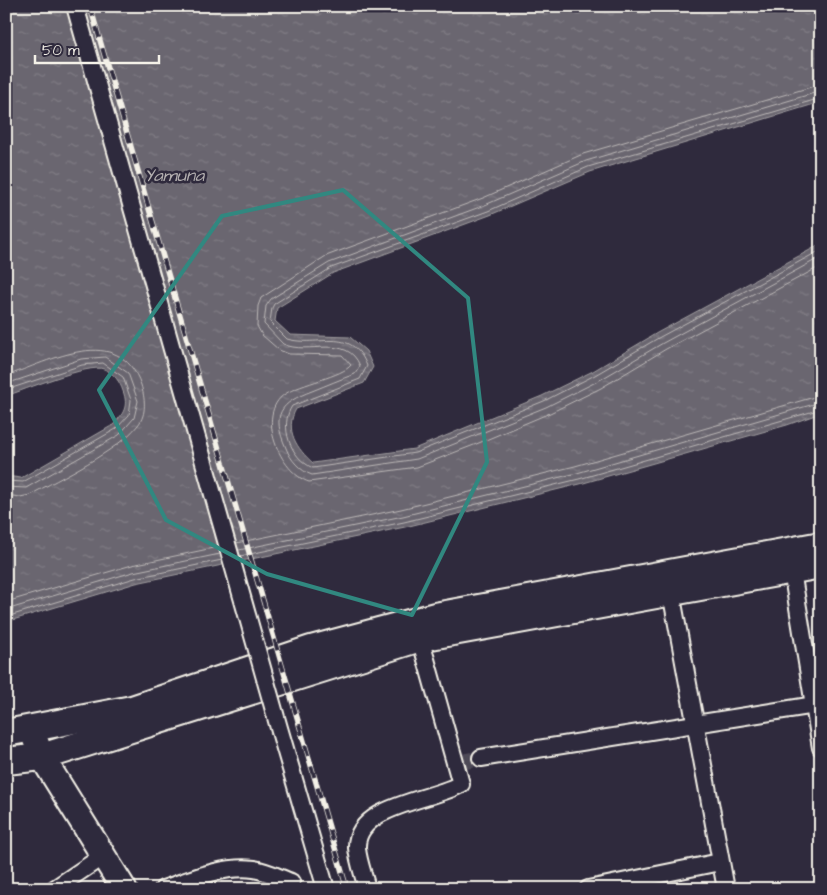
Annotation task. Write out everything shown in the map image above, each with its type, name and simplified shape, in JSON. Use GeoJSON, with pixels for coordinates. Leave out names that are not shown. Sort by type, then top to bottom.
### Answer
{"type":"FeatureCollection","features":[{"type":"Feature","properties":{"kind":"main road"},"geometry":{"type":"LineString","coordinates":[[18,731],[132,709],[311,649],[435,616],[821,545]]}},
{"type":"Feature","properties":{"kind":"main road"},"geometry":{"type":"LineString","coordinates":[[6,761],[42,757],[420,638],[821,565]]}},
{"type":"Feature","properties":{"kind":"main road"},"geometry":{"type":"LineString","coordinates":[[18,731],[42,757],[124,889]]}},
{"type":"Feature","properties":{"kind":"street"},"geometry":{"type":"LineString","coordinates":[[75,6],[278,728],[326,889]]}},
{"type":"Feature","properties":{"kind":"street"},"geometry":{"type":"LineString","coordinates":[[792,571],[821,748]]}},
{"type":"Feature","properties":{"kind":"street"},"geometry":{"type":"LineString","coordinates":[[672,592],[726,889]]}},
{"type":"Feature","properties":{"kind":"street"},"geometry":{"type":"LineString","coordinates":[[367,889],[357,848],[359,835],[365,824],[405,802],[461,784],[420,638]]}},
{"type":"Feature","properties":{"kind":"street"},"geometry":{"type":"LineString","coordinates":[[481,758],[814,705]]}},
{"type":"Feature","properties":{"kind":"street"},"geometry":{"type":"LineString","coordinates":[[54,889],[103,856]]}},
{"type":"Feature","properties":{"kind":"street"},"geometry":{"type":"LineString","coordinates":[[588,889],[720,862]]}},
{"type":"Feature","properties":{"kind":"street"},"geometry":{"type":"LineString","coordinates":[[163,889],[193,878],[241,869],[256,869],[291,882]]}},
{"type":"Feature","properties":{"kind":"highlighted area"},"geometry":{"type":"Polygon","coordinates":[[[343,190],[468,298],[487,462],[412,615],[267,574],[166,520],[99,390],[222,216],[343,190]]]}},
{"type":"Feature","properties":{"kind":"water","name":"Yamuna"},"geometry":{"type":"Polygon","coordinates":[[[6,6],[821,6],[821,102],[590,172],[490,215],[333,273],[277,308],[275,321],[290,335],[350,337],[366,351],[373,367],[364,383],[296,409],[291,424],[294,439],[302,452],[313,463],[414,449],[542,396],[593,371],[657,333],[821,244],[821,413],[787,425],[580,484],[405,527],[136,583],[6,622],[6,476],[21,478],[113,425],[124,410],[125,397],[122,388],[111,373],[104,369],[96,368],[71,373],[6,396],[6,6]]]}},
{"type":"Feature","properties":{"kind":"tunnel"},"geometry":{"type":"LineString","coordinates":[[457,763],[481,758]]}},
{"type":"Feature","properties":{"kind":"railway"},"geometry":{"type":"LineString","coordinates":[[90,6],[347,889]]}}]}
